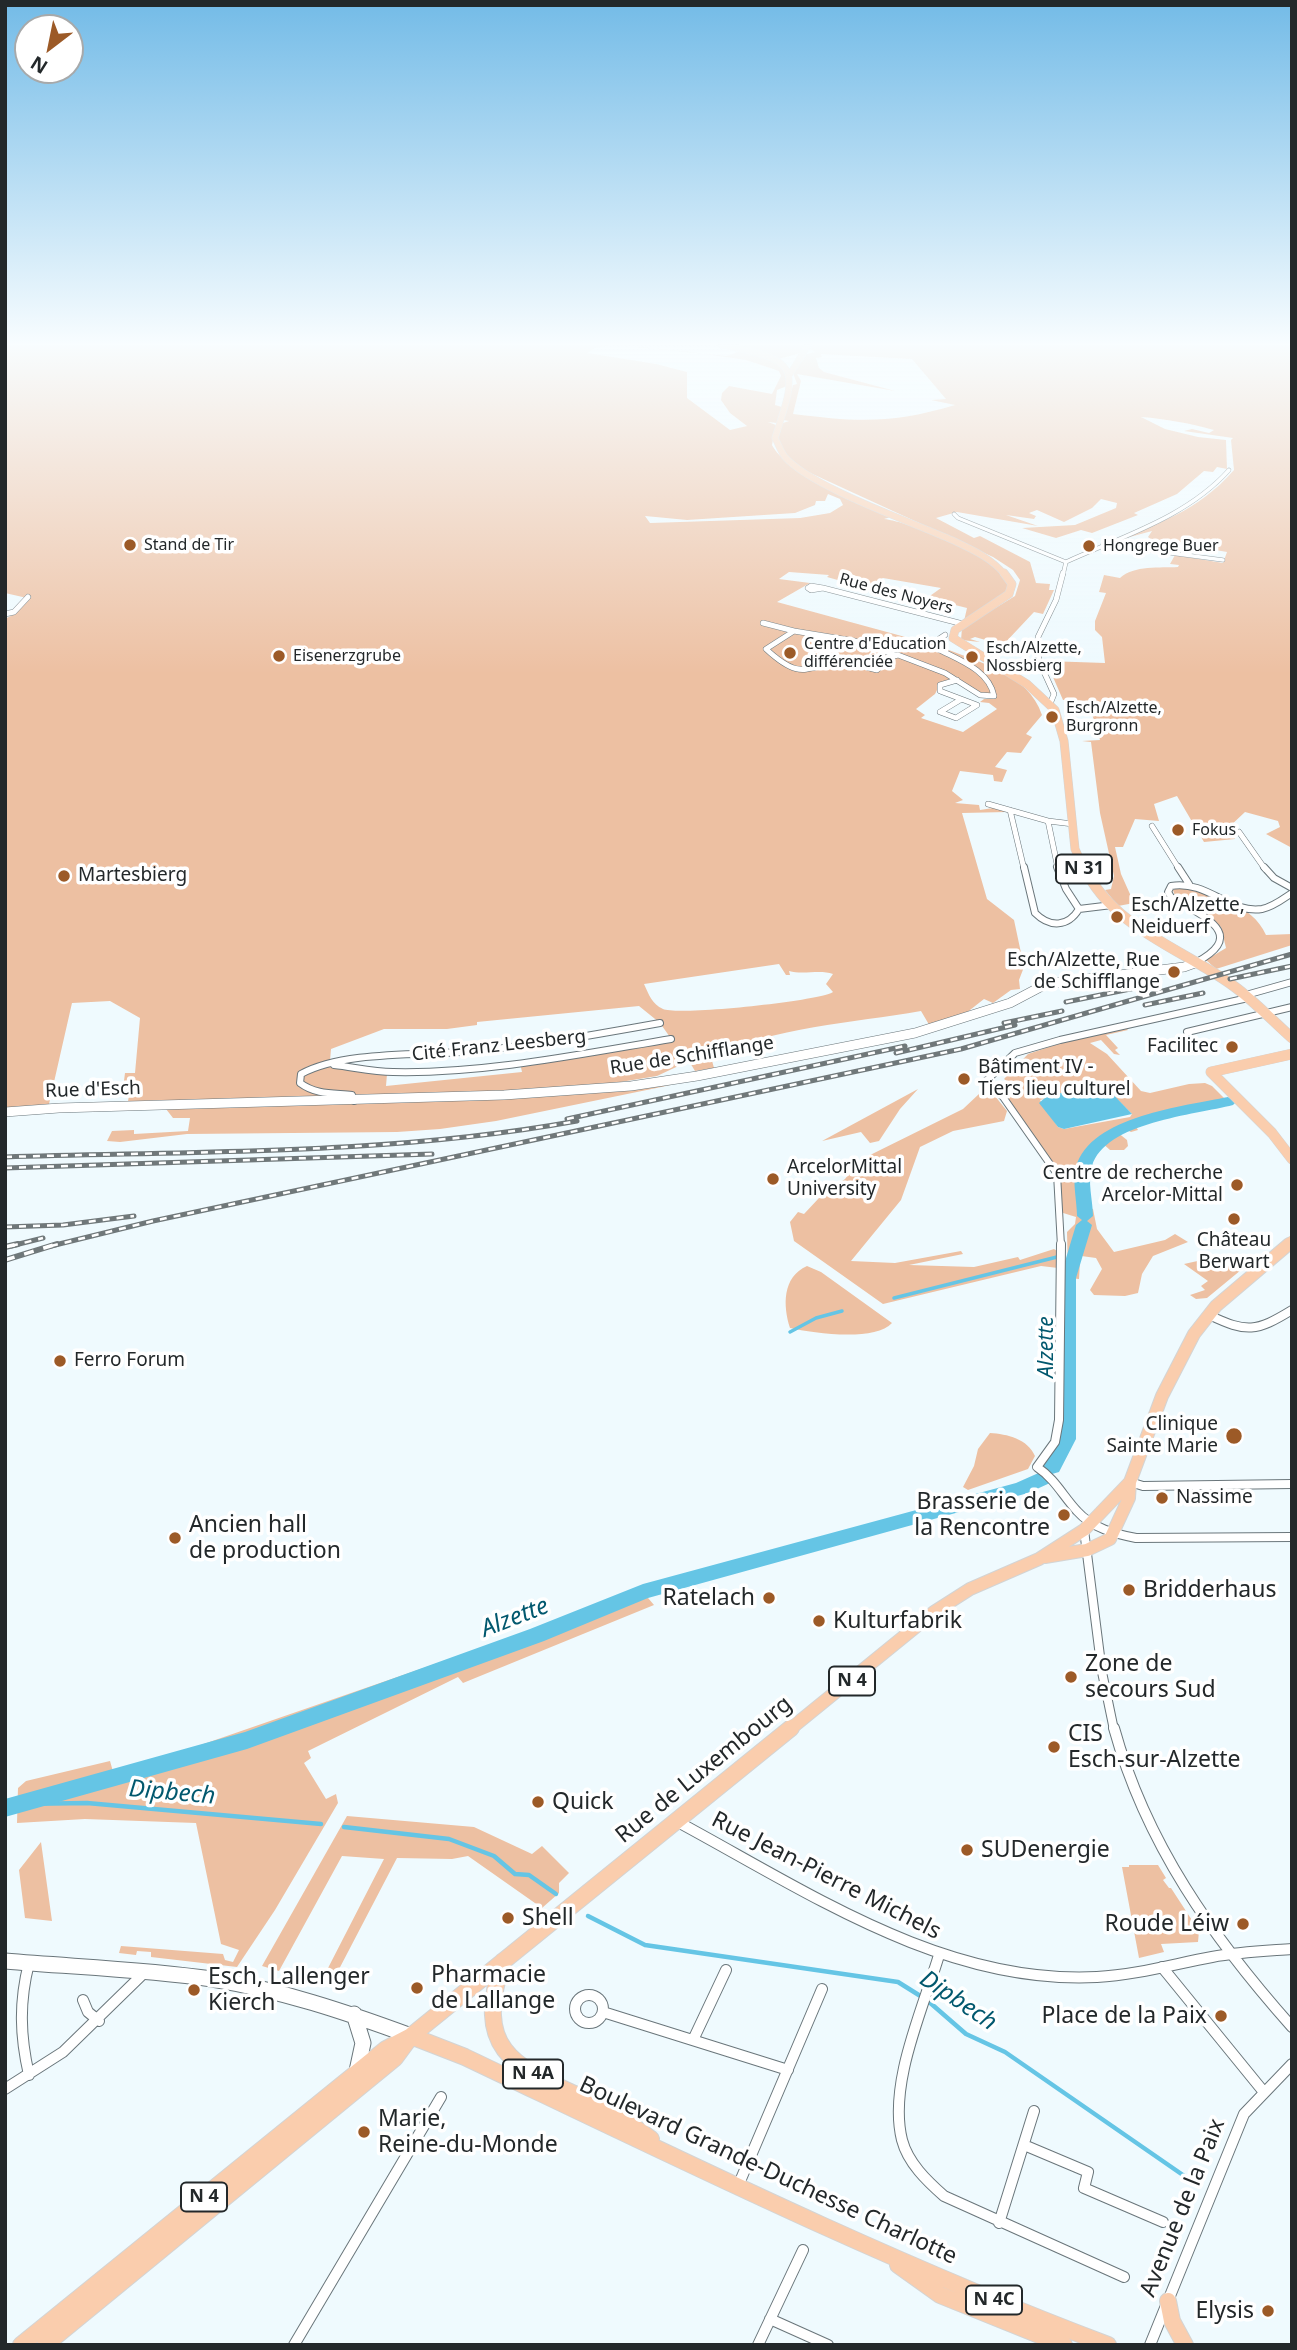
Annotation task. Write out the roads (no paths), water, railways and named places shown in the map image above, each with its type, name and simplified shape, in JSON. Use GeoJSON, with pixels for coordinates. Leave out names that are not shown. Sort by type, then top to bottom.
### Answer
{"type":"FeatureCollection","features":[{"type":"Feature","properties":{"kind":"main road"},"geometry":{"type":"LineString","coordinates":[[781,455],[837,489],[988,558],[1010,576],[1012,589],[1004,600],[952,634],[956,643],[1048,697]]}},
{"type":"Feature","properties":{"kind":"main road","name":"N 31"},"geometry":{"type":"LineString","coordinates":[[1048,697],[1061,724],[1065,741],[1079,860],[1112,905],[1135,927],[1235,987],[1292,1038]]}},
{"type":"Feature","properties":{"kind":"main road"},"geometry":{"type":"LineString","coordinates":[[1292,1054],[1210,1072],[1272,1133],[1292,1159]]}},
{"type":"Feature","properties":{"kind":"main road","name":"N 4"},"geometry":{"type":"LineString","coordinates":[[1039,1559],[1087,1550],[1105,1543],[1114,1533],[1129,1498],[1130,1482],[1180,1357],[1208,1314],[1292,1241]]}},
{"type":"Feature","properties":{"kind":"main road","name":"N 4"},"geometry":{"type":"LineString","coordinates":[[1039,1559],[1088,1527],[1130,1482]]}},
{"type":"Feature","properties":{"kind":"main road","name":"Rue de Luxembourg"},"geometry":{"type":"LineString","coordinates":[[21,2345],[386,2049],[411,2036],[934,1612],[970,1589],[1039,1559]]}},
{"type":"Feature","properties":{"kind":"main road","name":"N 4A"},"geometry":{"type":"LineString","coordinates":[[503,1961],[491,2007],[497,2038],[509,2056],[530,2072],[616,2114],[676,2157]]}},
{"type":"Feature","properties":{"kind":"main road","name":"Rue de Luxembourg"},"geometry":{"type":"LineString","coordinates":[[44,2345],[395,2059],[411,2036]]}},
{"type":"Feature","properties":{"kind":"main road","name":"Boulevard Grande-Duchesse Charlotte"},"geometry":{"type":"LineString","coordinates":[[411,2036],[465,2057],[881,2253],[1108,2345]]}},
{"type":"Feature","properties":{"kind":"main road","name":"N 4C"},"geometry":{"type":"LineString","coordinates":[[881,2253],[940,2295],[1064,2345]]}},
{"type":"Feature","properties":{"kind":"main road"},"geometry":{"type":"LineString","coordinates":[[1168,2301],[1172,2321],[1185,2345]]}},
{"type":"Feature","properties":{"kind":"street"},"geometry":{"type":"LineString","coordinates":[[954,514],[958,519],[1066,562],[1189,506],[1210,491],[1226,471]]}},
{"type":"Feature","properties":{"kind":"street"},"geometry":{"type":"LineString","coordinates":[[1103,544],[1223,560]]}},
{"type":"Feature","properties":{"kind":"street"},"geometry":{"type":"LineString","coordinates":[[1048,697],[1039,662],[1038,638],[1056,600],[1066,562]]}},
{"type":"Feature","properties":{"kind":"street","name":"Rue des Noyers"},"geometry":{"type":"LineString","coordinates":[[823,588],[963,625]]}},
{"type":"Feature","properties":{"kind":"street"},"geometry":{"type":"LineString","coordinates":[[5,614],[14,612],[28,597]]}},
{"type":"Feature","properties":{"kind":"street"},"geometry":{"type":"LineString","coordinates":[[764,623],[855,641],[919,662],[983,696],[995,694],[981,674],[938,649],[943,645],[956,643]]}},
{"type":"Feature","properties":{"kind":"street"},"geometry":{"type":"LineString","coordinates":[[794,631],[766,649],[799,671],[809,672],[850,663],[877,670],[895,655]]}},
{"type":"Feature","properties":{"kind":"street"},"geometry":{"type":"LineString","coordinates":[[943,645],[939,639],[945,635]]}},
{"type":"Feature","properties":{"kind":"street"},"geometry":{"type":"LineString","coordinates":[[957,680],[939,688],[944,694],[977,705],[956,718],[940,712],[960,700]]}},
{"type":"Feature","properties":{"kind":"street"},"geometry":{"type":"LineString","coordinates":[[988,804],[1048,821],[1073,824]]}},
{"type":"Feature","properties":{"kind":"street"},"geometry":{"type":"LineString","coordinates":[[1010,810],[1035,914],[1048,922],[1058,923],[1073,919],[1079,909]]}},
{"type":"Feature","properties":{"kind":"street"},"geometry":{"type":"LineString","coordinates":[[1048,821],[1050,843],[1060,875],[1079,909]]}},
{"type":"Feature","properties":{"kind":"street"},"geometry":{"type":"LineString","coordinates":[[1152,826],[1189,884]]}},
{"type":"Feature","properties":{"kind":"street"},"geometry":{"type":"LineString","coordinates":[[1195,963],[1218,950],[1220,944],[1217,926],[1168,892],[1175,884],[1189,884],[1254,909],[1269,907],[1292,890],[1264,871],[1256,855],[1241,841],[1239,832]]}},
{"type":"Feature","properties":{"kind":"street"},"geometry":{"type":"LineString","coordinates":[[1079,909],[1112,905]]}},
{"type":"Feature","properties":{"kind":"street","name":"Rue de Schifflange"},"geometry":{"type":"LineString","coordinates":[[182,1105],[547,1093],[669,1081],[915,1034],[1010,1003],[1046,984],[1184,967],[1195,963]]}},
{"type":"Feature","properties":{"kind":"street"},"geometry":{"type":"LineString","coordinates":[[1292,982],[1247,996],[1015,1053],[985,1082],[1003,1097],[1057,1174],[1062,1235],[1059,1420],[1055,1442],[1037,1467],[1053,1476],[1088,1527],[1087,1550],[1100,1655],[1120,1749],[1149,1823],[1168,1860],[1229,1954],[1292,2027]]}},
{"type":"Feature","properties":{"kind":"street"},"geometry":{"type":"LineString","coordinates":[[1187,1032],[1292,1007]]}},
{"type":"Feature","properties":{"kind":"street","name":"Cité Franz Leesberg"},"geometry":{"type":"LineString","coordinates":[[354,1101],[352,1094],[314,1091],[300,1083],[299,1078],[304,1070],[376,1057],[475,1051],[660,1023]]}},
{"type":"Feature","properties":{"kind":"street","name":"Cité Franz Leesberg"},"geometry":{"type":"LineString","coordinates":[[330,1065],[389,1072],[425,1072],[565,1057],[671,1039]]}},
{"type":"Feature","properties":{"kind":"street","name":"Rue d'Esch"},"geometry":{"type":"LineString","coordinates":[[5,1112],[182,1105]]}},
{"type":"Feature","properties":{"kind":"street"},"geometry":{"type":"LineString","coordinates":[[1208,1314],[1242,1330],[1252,1331],[1260,1330],[1292,1310]]}},
{"type":"Feature","properties":{"kind":"street"},"geometry":{"type":"LineString","coordinates":[[1130,1482],[1143,1486],[1292,1484]]}},
{"type":"Feature","properties":{"kind":"street"},"geometry":{"type":"LineString","coordinates":[[1088,1527],[1136,1538],[1292,1537]]}},
{"type":"Feature","properties":{"kind":"street","name":"Rue Jean-Pierre Michels"},"geometry":{"type":"LineString","coordinates":[[677,1822],[892,1937],[939,1955],[984,1967],[1038,1975],[1096,1977],[1229,1954],[1292,1949]]}},
{"type":"Feature","properties":{"kind":"street"},"geometry":{"type":"LineString","coordinates":[[939,1955],[906,2064],[899,2102],[898,2122],[910,2160],[925,2180],[944,2196],[1124,2277]]}},
{"type":"Feature","properties":{"kind":"street"},"geometry":{"type":"LineString","coordinates":[[5,1961],[145,1971],[242,1984],[354,2014],[411,2036]]}},
{"type":"Feature","properties":{"kind":"street"},"geometry":{"type":"LineString","coordinates":[[29,1963],[19,2010],[19,2035],[29,2075]]}},
{"type":"Feature","properties":{"kind":"street"},"geometry":{"type":"LineString","coordinates":[[1163,1967],[1263,2091],[1292,2064]]}},
{"type":"Feature","properties":{"kind":"street"},"geometry":{"type":"LineString","coordinates":[[693,2040],[726,1970]]}},
{"type":"Feature","properties":{"kind":"street"},"geometry":{"type":"LineString","coordinates":[[5,2089],[57,2057],[99,2021],[145,1971]]}},
{"type":"Feature","properties":{"kind":"street"},"geometry":{"type":"LineString","coordinates":[[737,2186],[822,1989]]}},
{"type":"Feature","properties":{"kind":"street"},"geometry":{"type":"LineString","coordinates":[[83,2000],[88,2012],[99,2021]]}},
{"type":"Feature","properties":{"kind":"street"},"geometry":{"type":"LineString","coordinates":[[603,2012],[788,2070]]}},
{"type":"Feature","properties":{"kind":"street"},"geometry":{"type":"LineString","coordinates":[[354,2014],[363,2043],[356,2073]]}},
{"type":"Feature","properties":{"kind":"street","name":"Avenue de la Paix"},"geometry":{"type":"LineString","coordinates":[[1150,2345],[1244,2114],[1263,2091]]}},
{"type":"Feature","properties":{"kind":"street"},"geometry":{"type":"LineString","coordinates":[[294,2345],[441,2097]]}},
{"type":"Feature","properties":{"kind":"street"},"geometry":{"type":"LineString","coordinates":[[999,2223],[1034,2111]]}},
{"type":"Feature","properties":{"kind":"street"},"geometry":{"type":"LineString","coordinates":[[1024,2145],[1088,2172],[1084,2188],[1163,2222]]}},
{"type":"Feature","properties":{"kind":"street"},"geometry":{"type":"LineString","coordinates":[[758,2345],[803,2250]]}},
{"type":"Feature","properties":{"kind":"street"},"geometry":{"type":"LineString","coordinates":[[770,2319],[828,2345]]}},
{"type":"Feature","properties":{"kind":"water"},"geometry":{"type":"Polygon","coordinates":[[[1097,1085],[1105,1086],[1132,1114],[1064,1129],[1058,1127],[1039,1103],[1047,1096],[1097,1085]]]}},
{"type":"Feature","properties":{"kind":"waterway","name":"Alzette"},"geometry":{"type":"LineString","coordinates":[[1085,1216],[1084,1166],[1092,1151],[1106,1138],[1146,1120],[1228,1102]]}},
{"type":"Feature","properties":{"kind":"waterway","name":"Alzette"},"geometry":{"type":"LineString","coordinates":[[1052,1467],[1067,1439],[1068,1278],[1084,1225]]}},
{"type":"Feature","properties":{"kind":"waterway"},"geometry":{"type":"LineString","coordinates":[[894,1298],[1057,1257]]}},
{"type":"Feature","properties":{"kind":"waterway"},"geometry":{"type":"LineString","coordinates":[[790,1332],[816,1318],[842,1311]]}},
{"type":"Feature","properties":{"kind":"waterway","name":"Alzette"},"geometry":{"type":"LineString","coordinates":[[5,1808],[247,1740],[537,1635],[643,1592],[1021,1488],[1043,1478]]}},
{"type":"Feature","properties":{"kind":"waterway","name":"Dipbech"},"geometry":{"type":"LineString","coordinates":[[20,1804],[87,1803],[321,1824]]}},
{"type":"Feature","properties":{"kind":"waterway","name":"Dipbech"},"geometry":{"type":"LineString","coordinates":[[344,1827],[449,1839],[494,1856],[515,1874],[529,1875],[556,1894]]}},
{"type":"Feature","properties":{"kind":"waterway","name":"Dipbech"},"geometry":{"type":"LineString","coordinates":[[588,1916],[645,1945],[898,1982],[922,1997]]}},
{"type":"Feature","properties":{"kind":"waterway","name":"Dipbech"},"geometry":{"type":"LineString","coordinates":[[928,2001],[966,2034],[1005,2052],[1193,2182]]}},
{"type":"Feature","properties":{"kind":"railway"},"geometry":{"type":"LineString","coordinates":[[51,1246],[153,1221],[961,1049],[1292,954]]}},
{"type":"Feature","properties":{"kind":"railway"},"geometry":{"type":"LineString","coordinates":[[1230,979],[1292,966]]}},
{"type":"Feature","properties":{"kind":"railway"},"geometry":{"type":"LineString","coordinates":[[1066,1002],[1155,984]]}},
{"type":"Feature","properties":{"kind":"railway"},"geometry":{"type":"LineString","coordinates":[[1145,1005],[1203,993]]}},
{"type":"Feature","properties":{"kind":"railway"},"geometry":{"type":"LineString","coordinates":[[1004,1023],[1062,1011]]}},
{"type":"Feature","properties":{"kind":"railway"},"geometry":{"type":"LineString","coordinates":[[896,1053],[1015,1025]]}},
{"type":"Feature","properties":{"kind":"railway"},"geometry":{"type":"LineString","coordinates":[[567,1119],[905,1046]]}},
{"type":"Feature","properties":{"kind":"railway"},"geometry":{"type":"LineString","coordinates":[[5,1157],[364,1146],[506,1132],[577,1121]]}},
{"type":"Feature","properties":{"kind":"railway"},"geometry":{"type":"LineString","coordinates":[[5,1168],[432,1154]]}},
{"type":"Feature","properties":{"kind":"railway"},"geometry":{"type":"LineString","coordinates":[[5,1227],[63,1225],[134,1216]]}},
{"type":"Feature","properties":{"kind":"railway"},"geometry":{"type":"LineString","coordinates":[[11,1246],[43,1238]]}},
{"type":"Feature","properties":{"kind":"railway"},"geometry":{"type":"LineString","coordinates":[[5,1247],[18,1244]]}},
{"type":"Feature","properties":{"kind":"railway"},"geometry":{"type":"LineString","coordinates":[[5,1260],[57,1244]]}},
{"type":"Feature","properties":{"kind":"place","name":"Stand de Tir"},"geometry":{"type":"Point","coordinates":[130,545]}},
{"type":"Feature","properties":{"kind":"place","name":"Hongrege Buer"},"geometry":{"type":"Point","coordinates":[1089,546]}},
{"type":"Feature","properties":{"kind":"place","name":"Centre d'Education différenciée"},"geometry":{"type":"Point","coordinates":[790,653]}},
{"type":"Feature","properties":{"kind":"place","name":"Eisenerzgrube"},"geometry":{"type":"Point","coordinates":[279,656]}},
{"type":"Feature","properties":{"kind":"place","name":"Esch/Alzette, Nossbierg"},"geometry":{"type":"Point","coordinates":[972,657]}},
{"type":"Feature","properties":{"kind":"place","name":"Esch/Alzette, Burgronn"},"geometry":{"type":"Point","coordinates":[1052,717]}},
{"type":"Feature","properties":{"kind":"place","name":"Fokus"},"geometry":{"type":"Point","coordinates":[1178,830]}},
{"type":"Feature","properties":{"kind":"place","name":"Martesbierg"},"geometry":{"type":"Point","coordinates":[64,876]}},
{"type":"Feature","properties":{"kind":"place","name":"Esch/Alzette, Neiduerf"},"geometry":{"type":"Point","coordinates":[1117,917]}},
{"type":"Feature","properties":{"kind":"place","name":"Esch/Alzette, Rue de Schifflange"},"geometry":{"type":"Point","coordinates":[1174,972]}},
{"type":"Feature","properties":{"kind":"place","name":"Facilitec"},"geometry":{"type":"Point","coordinates":[1232,1047]}},
{"type":"Feature","properties":{"kind":"place","name":"Bâtiment IV - Tiers lieu culturel"},"geometry":{"type":"Point","coordinates":[964,1079]}},
{"type":"Feature","properties":{"kind":"place","name":"ArcelorMittal University"},"geometry":{"type":"Point","coordinates":[773,1179]}},
{"type":"Feature","properties":{"kind":"place","name":"Centre de recherche Arcelor-Mittal"},"geometry":{"type":"Point","coordinates":[1237,1185]}},
{"type":"Feature","properties":{"kind":"place","name":"Château Berwart"},"geometry":{"type":"Point","coordinates":[1234,1219]}},
{"type":"Feature","properties":{"kind":"place","name":"Ferro Forum"},"geometry":{"type":"Point","coordinates":[60,1361]}},
{"type":"Feature","properties":{"kind":"place","name":"Clinique Sainte Marie"},"geometry":{"type":"Point","coordinates":[1234,1436]}},
{"type":"Feature","properties":{"kind":"place","name":"Nassime"},"geometry":{"type":"Point","coordinates":[1162,1498]}},
{"type":"Feature","properties":{"kind":"place","name":"Brasserie de la Rencontre"},"geometry":{"type":"Point","coordinates":[1064,1515]}},
{"type":"Feature","properties":{"kind":"place","name":"Ancien hall de production"},"geometry":{"type":"Point","coordinates":[175,1538]}},
{"type":"Feature","properties":{"kind":"place","name":"Bridderhaus"},"geometry":{"type":"Point","coordinates":[1129,1590]}},
{"type":"Feature","properties":{"kind":"place","name":"Ratelach"},"geometry":{"type":"Point","coordinates":[769,1598]}},
{"type":"Feature","properties":{"kind":"place","name":"Kulturfabrik"},"geometry":{"type":"Point","coordinates":[819,1621]}},
{"type":"Feature","properties":{"kind":"place","name":"Zone de secours Sud"},"geometry":{"type":"Point","coordinates":[1071,1677]}},
{"type":"Feature","properties":{"kind":"place","name":"CIS Esch-sur-Alzette"},"geometry":{"type":"Point","coordinates":[1054,1747]}},
{"type":"Feature","properties":{"kind":"place","name":"Quick"},"geometry":{"type":"Point","coordinates":[538,1802]}},
{"type":"Feature","properties":{"kind":"place","name":"SUDenergie"},"geometry":{"type":"Point","coordinates":[967,1850]}},
{"type":"Feature","properties":{"kind":"place","name":"Shell"},"geometry":{"type":"Point","coordinates":[508,1918]}},
{"type":"Feature","properties":{"kind":"place","name":"Roude Léiw"},"geometry":{"type":"Point","coordinates":[1243,1924]}},
{"type":"Feature","properties":{"kind":"place","name":"Pharmacie de Lallange"},"geometry":{"type":"Point","coordinates":[417,1988]}},
{"type":"Feature","properties":{"kind":"place","name":"Esch, Lallenger Kierch"},"geometry":{"type":"Point","coordinates":[194,1990]}},
{"type":"Feature","properties":{"kind":"place","name":"Place de la Paix"},"geometry":{"type":"Point","coordinates":[1221,2016]}},
{"type":"Feature","properties":{"kind":"place","name":"Marie, Reine-du-Monde"},"geometry":{"type":"Point","coordinates":[364,2132]}},
{"type":"Feature","properties":{"kind":"place","name":"Elysis"},"geometry":{"type":"Point","coordinates":[1268,2311]}}]}
